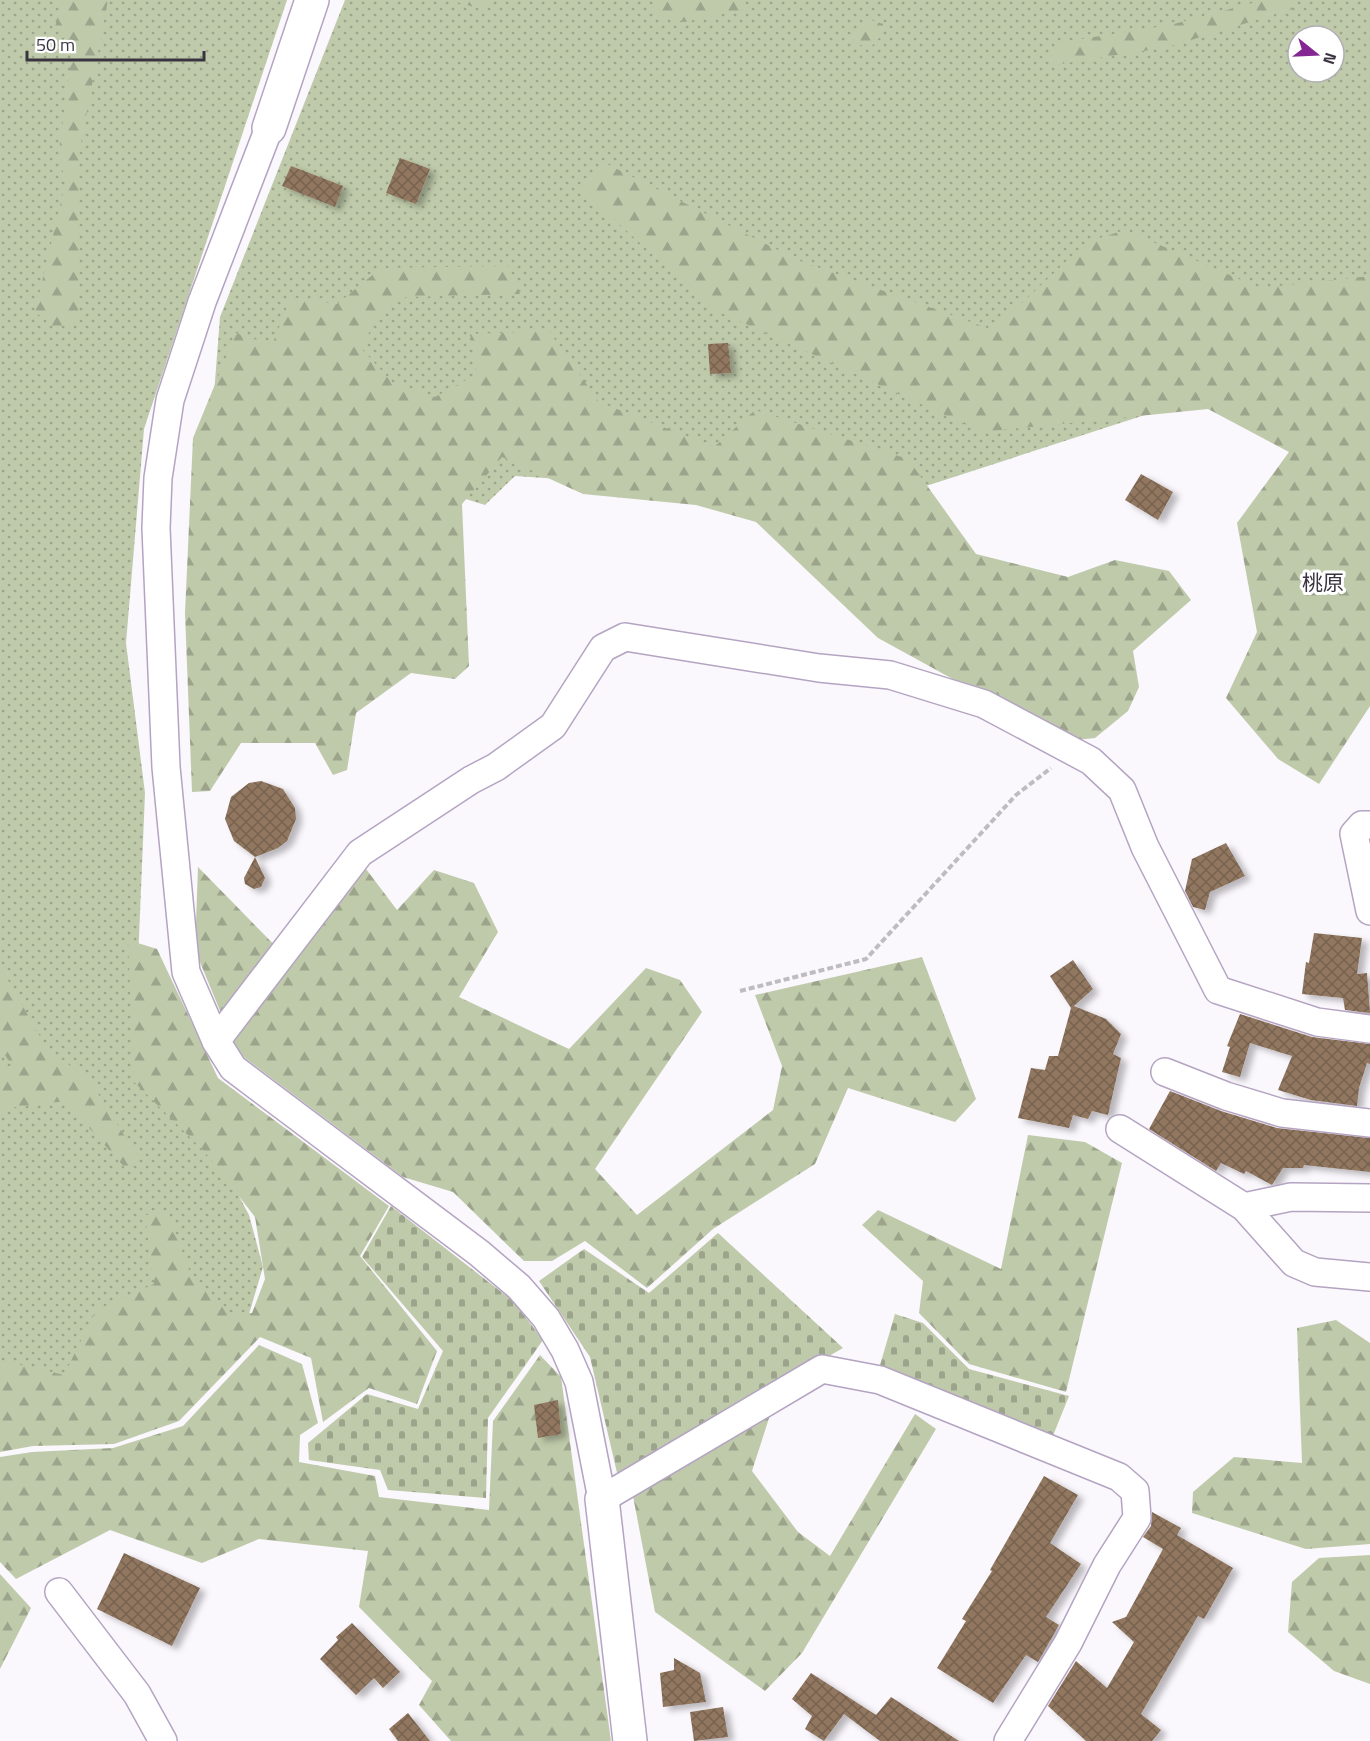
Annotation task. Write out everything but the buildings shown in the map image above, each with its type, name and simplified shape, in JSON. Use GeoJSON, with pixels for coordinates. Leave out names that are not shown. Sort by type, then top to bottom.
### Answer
{"type":"FeatureCollection","features":[{"type":"Feature","properties":{"kind":"street"},"geometry":{"type":"LineString","coordinates":[[312,0],[269,128],[202,302],[170,400],[158,478],[156,528],[166,767],[186,972],[216,1041],[233,1068],[479,1253],[519,1287],[546,1318],[566,1350],[579,1382],[602,1499],[630,1741]]}},
{"type":"Feature","properties":{"kind":"street"},"geometry":{"type":"LineString","coordinates":[[216,1041],[360,853],[471,780],[496,767],[553,726],[603,648],[625,637],[819,668],[890,675],[984,704],[1091,760],[1122,790],[1145,847],[1218,990],[1317,1022],[1370,1029]]}},
{"type":"Feature","properties":{"kind":"street"},"geometry":{"type":"LineString","coordinates":[[1370,825],[1362,825],[1354,834],[1370,910]]}},
{"type":"Feature","properties":{"kind":"street"},"geometry":{"type":"LineString","coordinates":[[1165,1072],[1226,1096],[1282,1113],[1370,1123]]}},
{"type":"Feature","properties":{"kind":"street"},"geometry":{"type":"LineString","coordinates":[[1120,1130],[1244,1207],[1294,1263],[1315,1272],[1370,1277]]}},
{"type":"Feature","properties":{"kind":"street"},"geometry":{"type":"LineString","coordinates":[[1244,1207],[1291,1197],[1370,1198]]}},
{"type":"Feature","properties":{"kind":"street"},"geometry":{"type":"LineString","coordinates":[[602,1499],[822,1369],[880,1380],[1119,1477],[1135,1491],[1137,1518],[1107,1565],[1068,1643],[1008,1741]]}},
{"type":"Feature","properties":{"kind":"street"},"geometry":{"type":"LineString","coordinates":[[59,1592],[137,1694],[163,1741]]}},
{"type":"Feature","properties":{"kind":"path"},"geometry":{"type":"LineString","coordinates":[[740,991],[866,959],[1016,795],[1073,751]]}},
{"type":"Feature","properties":{"kind":"green space"},"geometry":{"type":"Polygon","coordinates":[[[0,0],[287,0],[144,429],[126,643],[145,793],[138,961],[214,1149],[249,1215],[263,1267],[244,1331],[0,1427],[0,0]]]}},
{"type":"Feature","properties":{"kind":"green space"},"geometry":{"type":"Polygon","coordinates":[[[62,0],[108,0],[79,153],[78,321],[56,328],[35,312],[66,180],[58,158],[73,45],[55,27],[62,0]]]}},
{"type":"Feature","properties":{"kind":"green space"},"geometry":{"type":"Polygon","coordinates":[[[345,0],[1370,0],[1370,288],[1157,411],[923,487],[605,482],[515,476],[485,505],[212,420],[220,317],[345,0]]]}},
{"type":"Feature","properties":{"kind":"green space"},"geometry":{"type":"Polygon","coordinates":[[[450,0],[493,0],[484,10],[450,0]]]}},
{"type":"Feature","properties":{"kind":"green space"},"geometry":{"type":"Polygon","coordinates":[[[659,0],[740,0],[746,9],[684,22],[652,13],[659,0]]]}},
{"type":"Feature","properties":{"kind":"green space"},"geometry":{"type":"Polygon","coordinates":[[[1264,0],[1289,0],[1292,9],[1168,47],[1048,66],[1056,43],[1170,25],[1264,0]]]}},
{"type":"Feature","properties":{"kind":"green space"},"geometry":{"type":"Polygon","coordinates":[[[868,19],[883,24],[882,35],[871,47],[854,44],[853,33],[868,19]]]}},
{"type":"Feature","properties":{"kind":"green space"},"geometry":{"type":"Polygon","coordinates":[[[607,164],[800,261],[993,330],[1087,242],[1125,230],[1260,288],[1370,276],[1370,706],[1319,784],[1278,759],[1226,698],[1257,632],[1237,523],[1289,452],[1208,409],[982,432],[711,308],[582,190],[607,164]]]}},
{"type":"Feature","properties":{"kind":"green space"},"geometry":{"type":"Polygon","coordinates":[[[508,266],[520,294],[406,297],[381,314],[360,347],[392,382],[435,397],[477,374],[470,334],[549,331],[599,402],[714,447],[755,410],[908,459],[976,554],[1068,577],[1115,560],[1169,571],[1191,600],[1133,651],[1139,687],[1128,711],[1095,738],[1066,741],[878,638],[756,522],[696,505],[583,494],[502,457],[462,504],[469,666],[455,679],[411,673],[356,713],[347,770],[333,775],[315,743],[241,743],[210,791],[192,792],[185,613],[193,438],[236,333],[272,345],[291,297],[337,304],[381,268],[508,266]]]}},
{"type":"Feature","properties":{"kind":"green space"},"geometry":{"type":"Polygon","coordinates":[[[198,867],[291,962],[366,869],[397,910],[434,870],[474,883],[498,932],[459,997],[569,1049],[646,968],[680,980],[702,1012],[595,1169],[637,1215],[773,1110],[782,1066],[755,995],[922,957],[976,1099],[955,1122],[848,1088],[815,1164],[713,1229],[647,1288],[585,1241],[552,1261],[524,1261],[453,1192],[403,1177],[237,1052],[195,950],[198,867]]]}},
{"type":"Feature","properties":{"kind":"green space"},"geometry":{"type":"Polygon","coordinates":[[[128,940],[157,949],[218,1078],[389,1206],[360,1256],[437,1351],[417,1404],[369,1388],[323,1422],[311,1358],[260,1337],[179,1421],[114,1444],[33,1446],[0,1452],[0,1360],[64,1375],[96,1310],[154,1284],[145,1215],[168,1213],[191,1275],[227,1312],[252,1313],[265,1279],[255,1217],[204,1151],[134,1082],[128,940]]]}},
{"type":"Feature","properties":{"kind":"green space"},"geometry":{"type":"Polygon","coordinates":[[[0,966],[46,1047],[90,1081],[138,1157],[127,1170],[65,1101],[0,1109],[0,1067],[12,1066],[1,1049],[0,966]]]}},
{"type":"Feature","properties":{"kind":"green space"},"geometry":{"type":"Polygon","coordinates":[[[1028,1135],[1085,1142],[1122,1163],[1066,1392],[969,1364],[919,1313],[923,1281],[862,1225],[878,1210],[1001,1269],[1028,1135]]]}},
{"type":"Feature","properties":{"kind":"green space"},"geometry":{"type":"Polygon","coordinates":[[[391,1206],[513,1301],[543,1340],[488,1418],[486,1498],[388,1490],[380,1470],[309,1460],[308,1443],[367,1394],[418,1409],[443,1351],[362,1257],[391,1206]]]}},
{"type":"Feature","properties":{"kind":"green space"},"geometry":{"type":"Polygon","coordinates":[[[718,1233],[843,1348],[618,1477],[590,1357],[539,1281],[584,1249],[649,1293],[718,1233]]]}},
{"type":"Feature","properties":{"kind":"green space"},"geometry":{"type":"Polygon","coordinates":[[[895,1314],[923,1323],[969,1369],[1069,1396],[1050,1443],[878,1372],[895,1314]]]}},
{"type":"Feature","properties":{"kind":"green space"},"geometry":{"type":"Polygon","coordinates":[[[1336,1320],[1370,1343],[1370,1544],[1306,1549],[1192,1513],[1193,1492],[1234,1457],[1302,1463],[1297,1328],[1336,1320]]]}},
{"type":"Feature","properties":{"kind":"green space"},"geometry":{"type":"Polygon","coordinates":[[[259,1345],[302,1364],[318,1423],[300,1435],[299,1462],[375,1476],[379,1497],[489,1510],[493,1421],[540,1355],[561,1377],[611,1741],[451,1741],[419,1705],[432,1681],[359,1607],[368,1551],[259,1539],[202,1563],[110,1530],[16,1579],[0,1562],[0,1457],[32,1452],[113,1448],[183,1426],[259,1345]]]}},
{"type":"Feature","properties":{"kind":"green space"},"geometry":{"type":"Polygon","coordinates":[[[915,1414],[936,1429],[802,1653],[765,1691],[655,1612],[633,1496],[770,1415],[752,1471],[798,1532],[830,1556],[915,1414]]]}},
{"type":"Feature","properties":{"kind":"green space"},"geometry":{"type":"Polygon","coordinates":[[[1370,1555],[1370,1684],[1334,1671],[1288,1632],[1292,1582],[1319,1558],[1370,1555]]]}},
{"type":"Feature","properties":{"kind":"green space"},"geometry":{"type":"Polygon","coordinates":[[[0,1574],[31,1608],[0,1669],[0,1574]]]}},
{"type":"Feature","properties":{"kind":"district","name":"桃原"},"geometry":{"type":"Point","coordinates":[1323,583]}}]}
